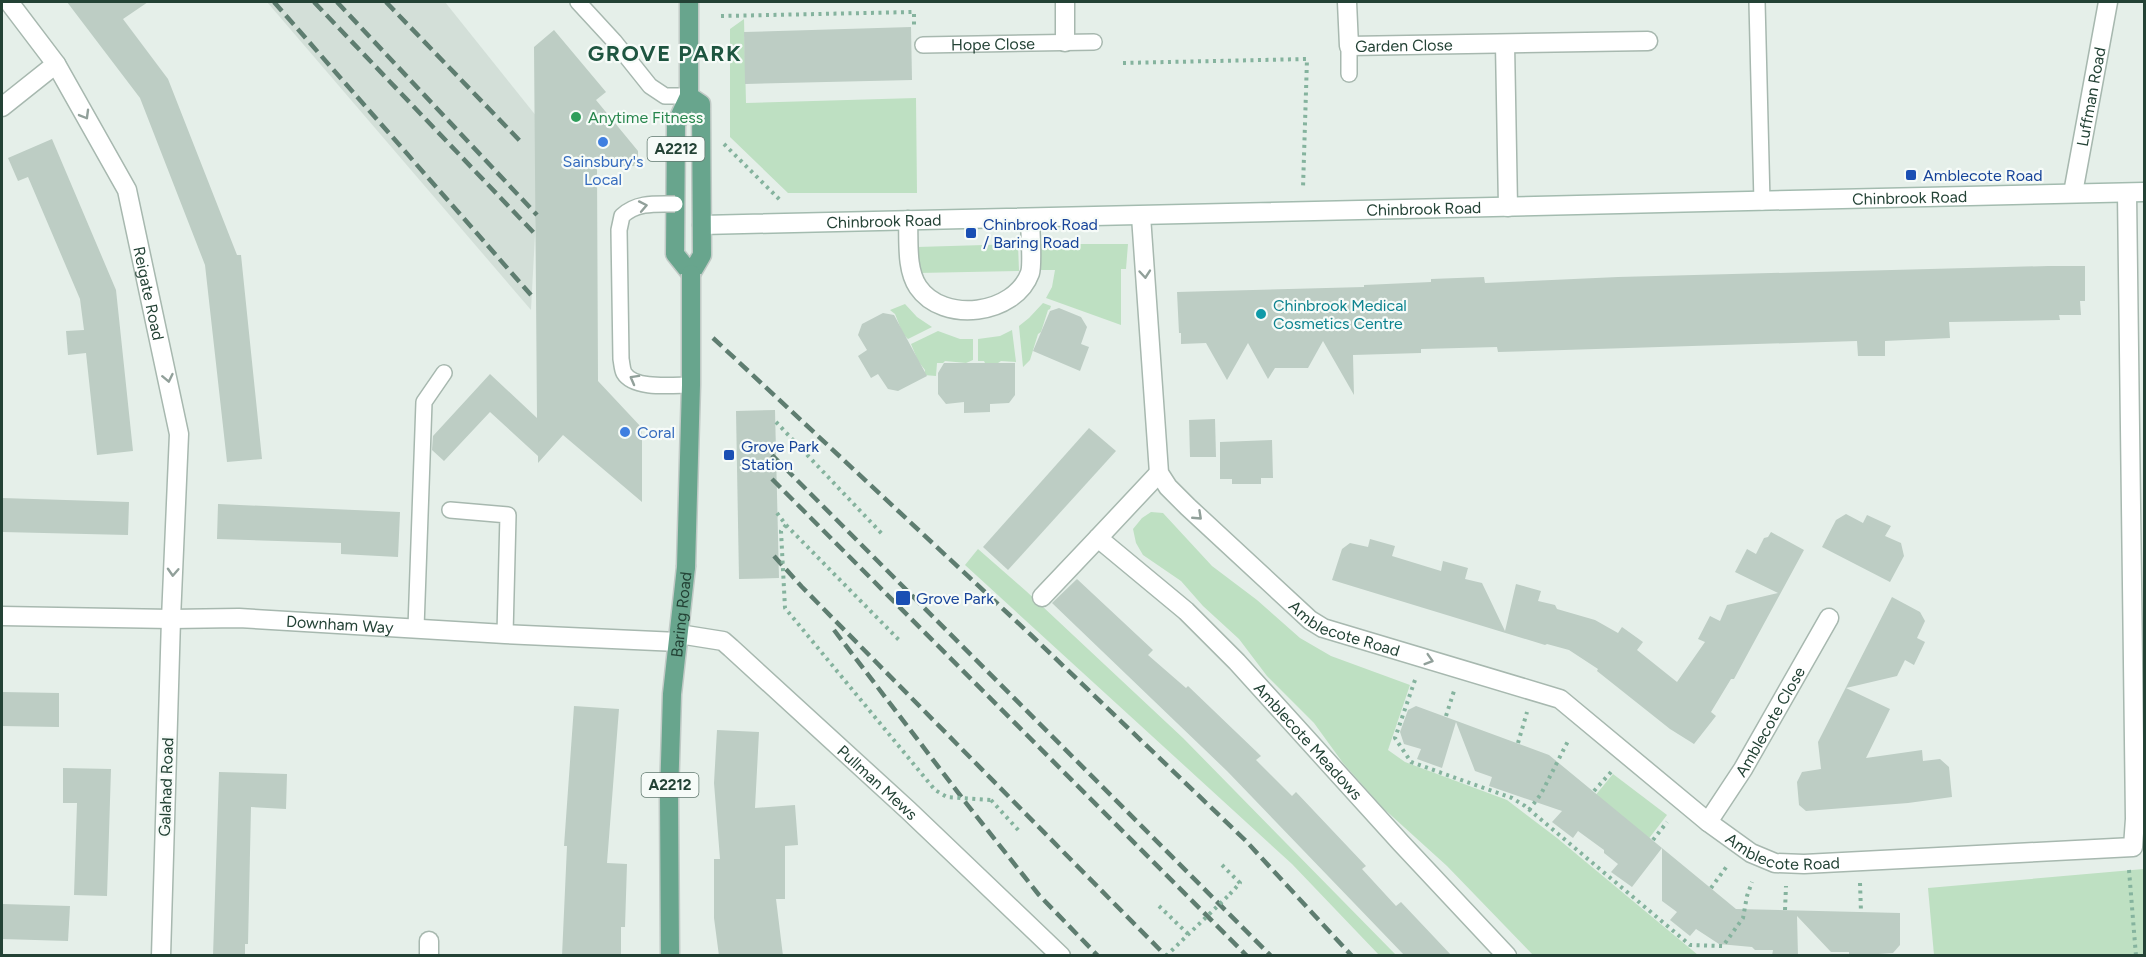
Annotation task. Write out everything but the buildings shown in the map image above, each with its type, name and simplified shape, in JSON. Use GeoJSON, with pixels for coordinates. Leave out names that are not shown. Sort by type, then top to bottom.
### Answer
{"type":"FeatureCollection","features":[{"type":"Feature","properties":{"kind":"main road","name":"Baring Road"},"geometry":{"type":"LineString","coordinates":[[689,2],[689,96],[676,124],[675,254],[691,274]]}},
{"type":"Feature","properties":{"kind":"main road","name":"Baring Road"},"geometry":{"type":"LineString","coordinates":[[670,956],[671,723],[686,567],[691,385],[691,274],[702,255],[701,104],[689,96]]}},
{"type":"Feature","properties":{"kind":"street","name":"Reigate Road"},"geometry":{"type":"LineString","coordinates":[[9,2],[56,64],[127,190],[179,434],[171,619]]}},
{"type":"Feature","properties":{"kind":"street"},"geometry":{"type":"LineString","coordinates":[[1065,2],[1065,42]]}},
{"type":"Feature","properties":{"kind":"street","name":"Garden Close"},"geometry":{"type":"LineString","coordinates":[[1347,2],[1348,46],[1648,41]]}},
{"type":"Feature","properties":{"kind":"street","name":"Luffman Road"},"geometry":{"type":"LineString","coordinates":[[2073,194],[2108,2]]}},
{"type":"Feature","properties":{"kind":"street"},"geometry":{"type":"LineString","coordinates":[[1505,44],[1508,207]]}},
{"type":"Feature","properties":{"kind":"street"},"geometry":{"type":"LineString","coordinates":[[2,107],[56,64]]}},
{"type":"Feature","properties":{"kind":"street"},"geometry":{"type":"LineString","coordinates":[[2136,193],[2139,619],[2135,819],[2139,847]]}},
{"type":"Feature","properties":{"kind":"street","name":"Chinbrook Road"},"geometry":{"type":"LineString","coordinates":[[702,225],[2136,193]]}},
{"type":"Feature","properties":{"kind":"street"},"geometry":{"type":"LineString","coordinates":[[1042,597],[1158,473],[1141,216]]}},
{"type":"Feature","properties":{"kind":"street"},"geometry":{"type":"LineString","coordinates":[[908,220],[911,272],[917,285],[925,296],[937,304],[953,310],[971,310],[1001,303],[1024,283],[1031,271],[1030,218]]}},
{"type":"Feature","properties":{"kind":"street","name":"Amblecote Road"},"geometry":{"type":"LineString","coordinates":[[1158,473],[1188,507],[1310,620],[1323,628],[1560,699],[1708,822],[1760,858],[1787,864],[2139,847]]}},
{"type":"Feature","properties":{"kind":"street","name":"Amblecote Meadows"},"geometry":{"type":"LineString","coordinates":[[1098,538],[1186,611],[1237,662],[1507,956]]}},
{"type":"Feature","properties":{"kind":"street","name":"Downham Way"},"geometry":{"type":"LineString","coordinates":[[2,616],[239,618],[505,634],[679,638]]}},
{"type":"Feature","properties":{"kind":"street","name":"Amblecote Close"},"geometry":{"type":"LineString","coordinates":[[1708,822],[1743,769],[1829,618]]}},
{"type":"Feature","properties":{"kind":"street","name":"Galahad Road"},"geometry":{"type":"LineString","coordinates":[[161,956],[171,619]]}},
{"type":"Feature","properties":{"kind":"street","name":"Pullman Mews"},"geometry":{"type":"LineString","coordinates":[[679,638],[723,641],[908,810],[1061,956]]}},
{"type":"Feature","properties":{"kind":"lane"},"geometry":{"type":"LineString","coordinates":[[578,2],[614,40],[650,86],[665,96],[689,96]]}},
{"type":"Feature","properties":{"kind":"lane"},"geometry":{"type":"LineString","coordinates":[[1757,2],[1762,202]]}},
{"type":"Feature","properties":{"kind":"lane","name":"Hope Close"},"geometry":{"type":"LineString","coordinates":[[922,45],[1094,42]]}},
{"type":"Feature","properties":{"kind":"lane"},"geometry":{"type":"LineString","coordinates":[[1348,46],[1349,74]]}},
{"type":"Feature","properties":{"kind":"lane"},"geometry":{"type":"LineString","coordinates":[[675,204],[640,206],[622,216],[619,231],[621,359],[623,372],[635,381],[646,385],[691,385]]}},
{"type":"Feature","properties":{"kind":"lane"},"geometry":{"type":"LineString","coordinates":[[416,628],[423,402],[444,373]]}},
{"type":"Feature","properties":{"kind":"lane"},"geometry":{"type":"LineString","coordinates":[[450,510],[508,515],[505,634]]}},
{"type":"Feature","properties":{"kind":"path"},"geometry":{"type":"LineString","coordinates":[[721,16],[914,12],[914,31]]}},
{"type":"Feature","properties":{"kind":"path"},"geometry":{"type":"LineString","coordinates":[[1123,63],[1307,59],[1303,189]]}},
{"type":"Feature","properties":{"kind":"path"},"geometry":{"type":"LineString","coordinates":[[722,141],[780,200]]}},
{"type":"Feature","properties":{"kind":"path"},"geometry":{"type":"LineString","coordinates":[[776,422],[884,536]]}},
{"type":"Feature","properties":{"kind":"path"},"geometry":{"type":"LineString","coordinates":[[777,513],[786,525],[900,641]]}},
{"type":"Feature","properties":{"kind":"path"},"geometry":{"type":"LineString","coordinates":[[786,525],[781,531],[785,608],[934,790],[947,797],[991,800],[1020,832]]}},
{"type":"Feature","properties":{"kind":"path"},"geometry":{"type":"LineString","coordinates":[[1417,676],[1395,738],[1411,762],[1512,798],[1690,945],[1723,946],[1743,918],[1752,882]]}},
{"type":"Feature","properties":{"kind":"path"},"geometry":{"type":"LineString","coordinates":[[1446,716],[1455,687]]}},
{"type":"Feature","properties":{"kind":"path"},"geometry":{"type":"LineString","coordinates":[[1518,743],[1528,710]]}},
{"type":"Feature","properties":{"kind":"path"},"geometry":{"type":"LineString","coordinates":[[1529,810],[1541,794],[1568,741]]}},
{"type":"Feature","properties":{"kind":"path"},"geometry":{"type":"LineString","coordinates":[[1594,791],[1611,772]]}},
{"type":"Feature","properties":{"kind":"path"},"geometry":{"type":"LineString","coordinates":[[1653,840],[1667,822]]}},
{"type":"Feature","properties":{"kind":"path"},"geometry":{"type":"LineString","coordinates":[[2136,956],[2129,871],[2139,847]]}},
{"type":"Feature","properties":{"kind":"path"},"geometry":{"type":"LineString","coordinates":[[1166,956],[1240,883],[1222,865]]}},
{"type":"Feature","properties":{"kind":"path"},"geometry":{"type":"LineString","coordinates":[[1711,888],[1727,866]]}},
{"type":"Feature","properties":{"kind":"path"},"geometry":{"type":"LineString","coordinates":[[1860,883],[1861,912]]}},
{"type":"Feature","properties":{"kind":"path"},"geometry":{"type":"LineString","coordinates":[[1785,910],[1786,885]]}},
{"type":"Feature","properties":{"kind":"path"},"geometry":{"type":"LineString","coordinates":[[1159,906],[1188,934]]}},
{"type":"Feature","properties":{"kind":"shaded area"},"geometry":{"type":"Polygon","coordinates":[[[267,2],[445,2],[541,122],[531,310],[267,2]]]}},
{"type":"Feature","properties":{"kind":"green space"},"geometry":{"type":"Polygon","coordinates":[[[744,19],[746,103],[916,98],[917,193],[788,193],[730,137],[730,29],[744,19]]]}},
{"type":"Feature","properties":{"kind":"green space"},"geometry":{"type":"Polygon","coordinates":[[[1018,244],[1019,271],[918,273],[917,247],[1018,244]]]}},
{"type":"Feature","properties":{"kind":"green space"},"geometry":{"type":"Polygon","coordinates":[[[1035,244],[1128,244],[1126,269],[1121,269],[1121,325],[1046,298],[1052,287],[1055,270],[1036,270],[1035,244]]]}},
{"type":"Feature","properties":{"kind":"green space"},"geometry":{"type":"Polygon","coordinates":[[[1043,303],[1051,306],[1041,332],[1038,334],[1030,360],[1023,367],[1019,326],[1043,303]]]}},
{"type":"Feature","properties":{"kind":"green space"},"geometry":{"type":"Polygon","coordinates":[[[905,304],[917,317],[932,327],[908,339],[903,334],[895,314],[890,310],[905,304]]]}},
{"type":"Feature","properties":{"kind":"green space"},"geometry":{"type":"Polygon","coordinates":[[[1012,330],[1016,362],[985,363],[978,361],[978,339],[1000,336],[1012,330]]]}},
{"type":"Feature","properties":{"kind":"green space"},"geometry":{"type":"Polygon","coordinates":[[[938,331],[960,339],[973,339],[973,360],[966,363],[945,361],[937,363],[936,376],[924,375],[925,370],[918,361],[911,344],[938,331]]]}},
{"type":"Feature","properties":{"kind":"green space"},"geometry":{"type":"Polygon","coordinates":[[[1151,512],[1163,513],[1212,566],[1257,600],[1300,638],[1331,656],[1410,685],[1388,750],[1405,762],[1507,800],[1557,838],[1698,955],[1533,955],[1447,866],[1383,808],[1343,763],[1314,723],[1267,676],[1239,639],[1203,606],[1181,581],[1143,555],[1136,543],[1133,529],[1142,518],[1151,512]]]}},
{"type":"Feature","properties":{"kind":"green space"},"geometry":{"type":"Polygon","coordinates":[[[978,549],[1183,738],[1396,955],[1379,955],[1292,864],[965,565],[978,549]]]}},
{"type":"Feature","properties":{"kind":"green space"},"geometry":{"type":"Polygon","coordinates":[[[1613,774],[1667,815],[1647,841],[1594,797],[1613,774]]]}},
{"type":"Feature","properties":{"kind":"green space"},"geometry":{"type":"Polygon","coordinates":[[[2144,869],[2144,955],[1934,955],[1928,888],[2144,869]]]}},
{"type":"Feature","properties":{"kind":"railway"},"geometry":{"type":"LineString","coordinates":[[274,2],[531,295]]}},
{"type":"Feature","properties":{"kind":"railway"},"geometry":{"type":"LineString","coordinates":[[314,2],[535,234]]}},
{"type":"Feature","properties":{"kind":"railway"},"geometry":{"type":"LineString","coordinates":[[337,2],[537,215]]}},
{"type":"Feature","properties":{"kind":"railway"},"geometry":{"type":"LineString","coordinates":[[386,2],[522,143]]}},
{"type":"Feature","properties":{"kind":"railway"},"geometry":{"type":"LineString","coordinates":[[713,338],[1031,635],[1245,840],[1352,956]]}},
{"type":"Feature","properties":{"kind":"railway"},"geometry":{"type":"LineString","coordinates":[[772,455],[1271,956]]}},
{"type":"Feature","properties":{"kind":"railway"},"geometry":{"type":"LineString","coordinates":[[772,479],[1247,956]]}},
{"type":"Feature","properties":{"kind":"railway"},"geometry":{"type":"LineString","coordinates":[[774,556],[1166,956]]}},
{"type":"Feature","properties":{"kind":"railway"},"geometry":{"type":"LineString","coordinates":[[834,630],[1039,895],[1098,956]]}},
{"type":"Feature","properties":{"kind":"place","name":"Anytime Fitness"},"geometry":{"type":"Point","coordinates":[576,117]}},
{"type":"Feature","properties":{"kind":"place","name":"Sainsbury's Local"},"geometry":{"type":"Point","coordinates":[603,142]}},
{"type":"Feature","properties":{"kind":"place","name":"Amblecote Road"},"geometry":{"type":"Point","coordinates":[1911,175]}},
{"type":"Feature","properties":{"kind":"place","name":"Chinbrook Road / Baring Road"},"geometry":{"type":"Point","coordinates":[971,233]}},
{"type":"Feature","properties":{"kind":"place","name":"Chinbrook Medical Cosmetics Centre"},"geometry":{"type":"Point","coordinates":[1261,314]}},
{"type":"Feature","properties":{"kind":"place","name":"Coral"},"geometry":{"type":"Point","coordinates":[625,432]}},
{"type":"Feature","properties":{"kind":"place","name":"Grove Park Station"},"geometry":{"type":"Point","coordinates":[729,455]}},
{"type":"Feature","properties":{"kind":"place","name":"Grove Park"},"geometry":{"type":"Point","coordinates":[903,598]}},
{"type":"Feature","properties":{"kind":"district","name":"GROVE PARK"},"geometry":{"type":"Point","coordinates":[665,53]}}]}
